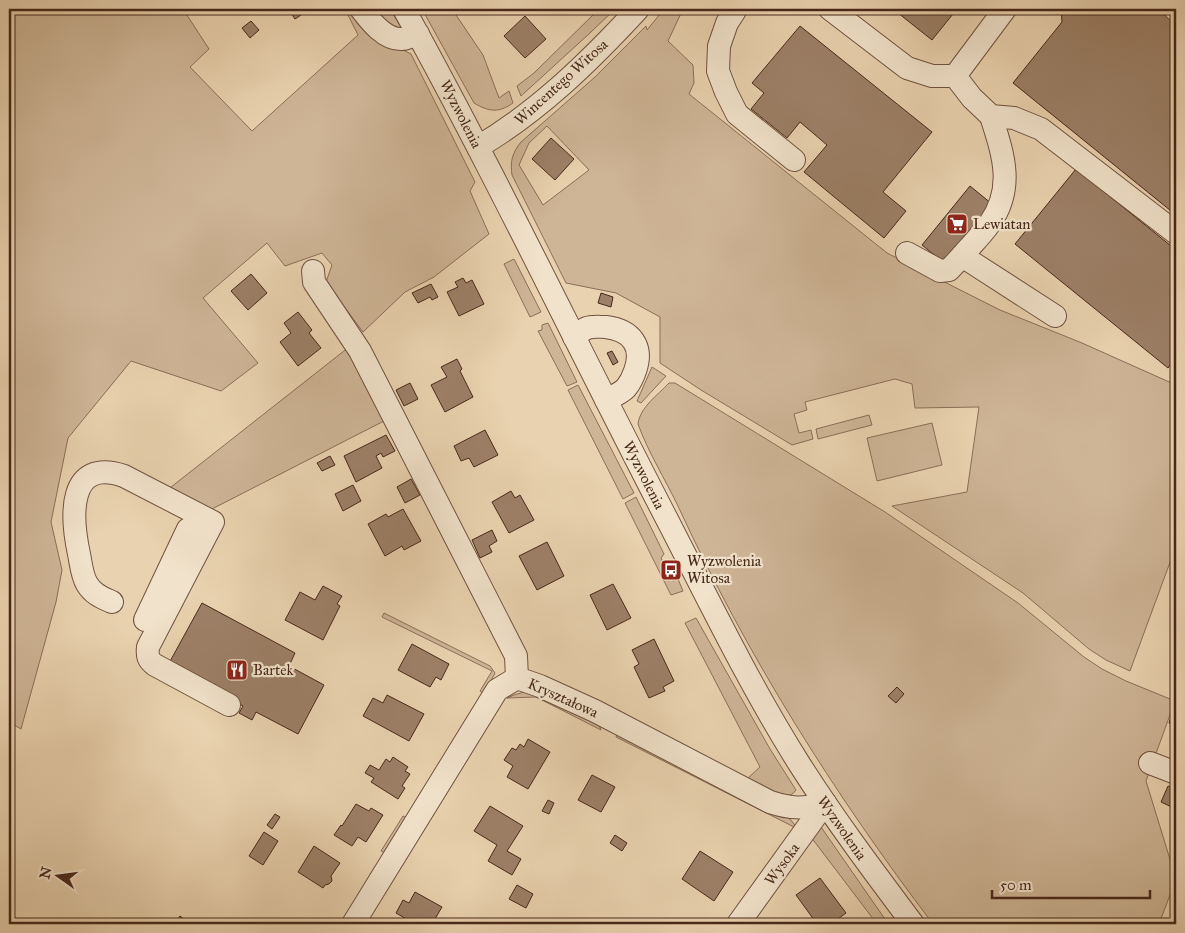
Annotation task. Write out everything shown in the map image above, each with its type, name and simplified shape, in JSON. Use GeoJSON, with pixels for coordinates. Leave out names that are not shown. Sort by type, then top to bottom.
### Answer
{"type":"FeatureCollection","features":[{"type":"Feature","properties":{"kind":"street"},"geometry":{"type":"LineString","coordinates":[[361,9],[387,35],[402,39],[418,34]]}},
{"type":"Feature","properties":{"kind":"street","name":"Wyzwolenia"},"geometry":{"type":"LineString","coordinates":[[404,9],[446,85],[702,591],[757,694],[800,766],[869,866],[913,924]]}},
{"type":"Feature","properties":{"kind":"street","name":"Wincentego Witosa"},"geometry":{"type":"LineString","coordinates":[[478,148],[539,105],[609,40],[638,9]]}},
{"type":"Feature","properties":{"kind":"street"},"geometry":{"type":"LineString","coordinates":[[736,9],[727,23],[719,46],[718,71],[726,92],[737,114],[794,160]]}},
{"type":"Feature","properties":{"kind":"street"},"geometry":{"type":"LineString","coordinates":[[830,9],[907,68],[932,76],[955,76]]}},
{"type":"Feature","properties":{"kind":"street"},"geometry":{"type":"LineString","coordinates":[[955,76],[1005,9]]}},
{"type":"Feature","properties":{"kind":"street"},"geometry":{"type":"LineString","coordinates":[[907,253],[940,270],[949,270],[990,223],[1004,194],[1005,172],[1001,147],[991,116],[972,98],[955,76]]}},
{"type":"Feature","properties":{"kind":"street"},"geometry":{"type":"LineString","coordinates":[[991,116],[1014,118],[1041,129],[1176,233]]}},
{"type":"Feature","properties":{"kind":"street"},"geometry":{"type":"LineString","coordinates":[[962,256],[1055,316]]}},
{"type":"Feature","properties":{"kind":"street"},"geometry":{"type":"LineString","coordinates":[[313,271],[314,282],[360,351],[516,656],[517,678]]}},
{"type":"Feature","properties":{"kind":"street"},"geometry":{"type":"LineString","coordinates":[[574,337],[587,328],[599,326],[622,331],[637,346],[637,362],[632,380],[625,390],[606,400]]}},
{"type":"Feature","properties":{"kind":"street"},"geometry":{"type":"LineString","coordinates":[[112,602],[96,595],[85,582],[77,544],[74,514],[78,489],[90,475],[99,472],[110,472],[124,476],[213,522],[148,648],[147,655],[150,662],[229,705]]}},
{"type":"Feature","properties":{"kind":"street"},"geometry":{"type":"LineString","coordinates":[[145,620],[188,529]]}},
{"type":"Feature","properties":{"kind":"street","name":"Kryształowa"},"geometry":{"type":"LineString","coordinates":[[353,924],[497,690],[517,678],[540,686],[595,712],[770,802],[786,807],[798,808],[826,803]]}},
{"type":"Feature","properties":{"kind":"street"},"geometry":{"type":"LineString","coordinates":[[1150,763],[1176,774]]}},
{"type":"Feature","properties":{"kind":"street","name":"Wysoka"},"geometry":{"type":"LineString","coordinates":[[738,924],[826,803]]}},
{"type":"Feature","properties":{"kind":"shaded area"},"geometry":{"type":"Polygon","coordinates":[[[9,9],[183,9],[209,49],[190,67],[252,131],[358,35],[345,9],[353,9],[382,39],[411,54],[475,182],[470,191],[489,234],[434,277],[405,292],[363,332],[326,282],[332,265],[322,253],[285,266],[267,243],[203,298],[258,363],[221,391],[131,361],[68,438],[51,522],[62,570],[56,602],[21,729],[9,722],[9,9]]]}},
{"type":"Feature","properties":{"kind":"shaded area"},"geometry":{"type":"Polygon","coordinates":[[[366,9],[390,9],[404,32],[366,9]]]}},
{"type":"Feature","properties":{"kind":"shaded area"},"geometry":{"type":"Polygon","coordinates":[[[422,9],[452,9],[483,55],[499,98],[509,91],[513,103],[498,110],[489,110],[474,103],[422,9]]]}},
{"type":"Feature","properties":{"kind":"shaded area"},"geometry":{"type":"Polygon","coordinates":[[[599,9],[615,9],[521,96],[517,86],[534,73],[599,9]]]}},
{"type":"Feature","properties":{"kind":"shaded area"},"geometry":{"type":"Polygon","coordinates":[[[664,9],[683,9],[668,41],[693,65],[694,83],[689,94],[887,253],[1000,310],[1082,343],[1176,385],[1176,546],[1130,671],[1106,660],[1089,649],[1023,593],[892,506],[967,492],[979,407],[915,408],[912,384],[895,379],[805,402],[807,410],[794,414],[799,433],[811,430],[813,439],[792,445],[660,363],[660,317],[616,293],[566,283],[512,175],[512,158],[521,142],[595,77],[646,26],[647,30],[664,9]],[[547,126],[529,143],[519,165],[543,205],[589,170],[547,126]]]}},
{"type":"Feature","properties":{"kind":"shaded area"},"geometry":{"type":"Polygon","coordinates":[[[514,259],[541,312],[530,317],[504,264],[514,259]]]}},
{"type":"Feature","properties":{"kind":"shaded area"},"geometry":{"type":"Polygon","coordinates":[[[548,323],[577,382],[567,386],[538,331],[542,330],[542,325],[548,323]]]}},
{"type":"Feature","properties":{"kind":"shaded area"},"geometry":{"type":"Polygon","coordinates":[[[349,347],[384,421],[210,510],[166,491],[349,347]]]}},
{"type":"Feature","properties":{"kind":"shaded area"},"geometry":{"type":"Polygon","coordinates":[[[652,367],[666,376],[641,403],[637,401],[652,367]]]}},
{"type":"Feature","properties":{"kind":"shaded area"},"geometry":{"type":"Polygon","coordinates":[[[669,383],[675,383],[885,512],[1018,603],[1084,657],[1102,669],[1175,701],[1146,781],[1176,879],[1159,924],[933,924],[861,825],[762,669],[704,561],[652,455],[638,424],[639,418],[650,402],[669,383]]]}},
{"type":"Feature","properties":{"kind":"shaded area"},"geometry":{"type":"Polygon","coordinates":[[[578,385],[634,493],[623,499],[568,390],[578,385]]]}},
{"type":"Feature","properties":{"kind":"shaded area"},"geometry":{"type":"Polygon","coordinates":[[[869,415],[872,425],[818,439],[816,429],[869,415]]]}},
{"type":"Feature","properties":{"kind":"shaded area"},"geometry":{"type":"Polygon","coordinates":[[[932,423],[942,465],[877,481],[867,438],[932,423]]]}},
{"type":"Feature","properties":{"kind":"shaded area"},"geometry":{"type":"Polygon","coordinates":[[[636,497],[664,554],[661,558],[673,581],[678,579],[683,591],[671,595],[625,503],[636,497]]]}},
{"type":"Feature","properties":{"kind":"shaded area"},"geometry":{"type":"Polygon","coordinates":[[[384,613],[490,666],[495,673],[484,694],[480,691],[492,671],[382,617],[384,613]]]}},
{"type":"Feature","properties":{"kind":"shaded area"},"geometry":{"type":"Polygon","coordinates":[[[696,618],[770,749],[796,790],[792,794],[780,795],[748,778],[760,767],[685,623],[696,618]]]}},
{"type":"Feature","properties":{"kind":"shaded area"},"geometry":{"type":"Polygon","coordinates":[[[524,692],[536,693],[598,722],[601,730],[536,697],[507,698],[524,692]]]}},
{"type":"Feature","properties":{"kind":"shaded area"},"geometry":{"type":"Polygon","coordinates":[[[619,731],[790,819],[798,829],[616,737],[619,731]]]}},
{"type":"Feature","properties":{"kind":"shaded area"},"geometry":{"type":"Polygon","coordinates":[[[403,816],[407,818],[386,853],[381,851],[403,816]]]}},
{"type":"Feature","properties":{"kind":"shaded area"},"geometry":{"type":"Polygon","coordinates":[[[821,827],[887,922],[885,924],[877,924],[811,837],[821,827]]]}},
{"type":"Feature","properties":{"kind":"building"},"geometry":{"type":"Polygon","coordinates":[[[288,9],[310,9],[295,19],[288,9]]]}},
{"type":"Feature","properties":{"kind":"building"},"geometry":{"type":"Polygon","coordinates":[[[893,9],[957,9],[932,40],[893,9]]]}},
{"type":"Feature","properties":{"kind":"building"},"geometry":{"type":"Polygon","coordinates":[[[1061,9],[1159,9],[1176,23],[1176,215],[1013,83],[1062,22],[1061,9]]]}},
{"type":"Feature","properties":{"kind":"building"},"geometry":{"type":"Polygon","coordinates":[[[525,16],[546,39],[525,58],[504,36],[525,16]]]}},
{"type":"Feature","properties":{"kind":"building"},"geometry":{"type":"Polygon","coordinates":[[[251,21],[259,30],[250,38],[242,28],[251,21]]]}},
{"type":"Feature","properties":{"kind":"building"},"geometry":{"type":"Polygon","coordinates":[[[800,26],[932,132],[883,192],[906,211],[884,238],[804,172],[827,145],[800,122],[787,138],[751,109],[764,93],[752,83],[800,26]]]}},
{"type":"Feature","properties":{"kind":"building"},"geometry":{"type":"Polygon","coordinates":[[[551,138],[574,159],[555,180],[532,159],[551,138]]]}},
{"type":"Feature","properties":{"kind":"building"},"geometry":{"type":"Polygon","coordinates":[[[1076,169],[1176,250],[1176,357],[1168,368],[1015,244],[1076,169]]]}},
{"type":"Feature","properties":{"kind":"building","name":"Lewiatan"},"geometry":{"type":"Polygon","coordinates":[[[970,186],[992,204],[943,262],[922,245],[970,186]]]}},
{"type":"Feature","properties":{"kind":"building"},"geometry":{"type":"Polygon","coordinates":[[[251,274],[267,293],[248,310],[231,291],[251,274]]]}},
{"type":"Feature","properties":{"kind":"building"},"geometry":{"type":"Polygon","coordinates":[[[463,278],[466,283],[472,280],[484,304],[459,316],[447,292],[458,287],[455,282],[463,278]]]}},
{"type":"Feature","properties":{"kind":"building"},"geometry":{"type":"Polygon","coordinates":[[[431,284],[438,297],[432,300],[430,297],[418,303],[412,293],[431,284]]]}},
{"type":"Feature","properties":{"kind":"building"},"geometry":{"type":"Polygon","coordinates":[[[601,293],[613,297],[611,307],[598,303],[601,293]]]}},
{"type":"Feature","properties":{"kind":"building"},"geometry":{"type":"Polygon","coordinates":[[[298,312],[312,330],[309,333],[321,348],[298,366],[280,342],[291,333],[284,323],[298,312]]]}},
{"type":"Feature","properties":{"kind":"building"},"geometry":{"type":"Polygon","coordinates":[[[612,351],[618,362],[613,365],[607,353],[612,351]]]}},
{"type":"Feature","properties":{"kind":"building"},"geometry":{"type":"Polygon","coordinates":[[[457,359],[462,369],[460,371],[473,397],[445,412],[431,385],[447,377],[441,367],[457,359]]]}},
{"type":"Feature","properties":{"kind":"building"},"geometry":{"type":"Polygon","coordinates":[[[410,383],[418,399],[404,406],[396,390],[410,383]]]}},
{"type":"Feature","properties":{"kind":"building"},"geometry":{"type":"Polygon","coordinates":[[[485,430],[498,455],[474,467],[469,458],[461,461],[454,446],[485,430]]]}},
{"type":"Feature","properties":{"kind":"building"},"geometry":{"type":"Polygon","coordinates":[[[386,435],[395,451],[383,457],[381,453],[376,456],[382,468],[356,482],[344,456],[386,435]]]}},
{"type":"Feature","properties":{"kind":"building"},"geometry":{"type":"Polygon","coordinates":[[[330,456],[335,465],[322,471],[317,463],[330,456]]]}},
{"type":"Feature","properties":{"kind":"building"},"geometry":{"type":"Polygon","coordinates":[[[411,479],[420,495],[405,503],[397,487],[411,479]]]}},
{"type":"Feature","properties":{"kind":"building"},"geometry":{"type":"Polygon","coordinates":[[[353,485],[361,501],[343,511],[335,494],[353,485]]]}},
{"type":"Feature","properties":{"kind":"building"},"geometry":{"type":"Polygon","coordinates":[[[511,491],[515,498],[520,495],[534,520],[509,533],[492,502],[511,491]]]}},
{"type":"Feature","properties":{"kind":"building"},"geometry":{"type":"Polygon","coordinates":[[[403,509],[421,541],[404,550],[402,546],[385,556],[368,524],[386,514],[388,517],[403,509]]]}},
{"type":"Feature","properties":{"kind":"building"},"geometry":{"type":"Polygon","coordinates":[[[492,530],[497,541],[489,546],[492,552],[480,558],[472,540],[492,530]]]}},
{"type":"Feature","properties":{"kind":"building"},"geometry":{"type":"Polygon","coordinates":[[[547,542],[564,576],[537,590],[519,556],[547,542]]]}},
{"type":"Feature","properties":{"kind":"building"},"geometry":{"type":"Polygon","coordinates":[[[613,584],[631,618],[607,630],[590,595],[613,584]]]}},
{"type":"Feature","properties":{"kind":"building"},"geometry":{"type":"Polygon","coordinates":[[[323,586],[342,596],[337,604],[340,606],[323,640],[285,620],[300,592],[315,600],[323,586]]]}},
{"type":"Feature","properties":{"kind":"building","name":"Bartek"},"geometry":{"type":"Polygon","coordinates":[[[202,603],[295,653],[289,666],[324,685],[298,734],[256,712],[252,720],[239,713],[243,706],[168,665],[202,603]]]}},
{"type":"Feature","properties":{"kind":"building"},"geometry":{"type":"Polygon","coordinates":[[[654,639],[674,681],[663,687],[665,691],[649,698],[634,667],[639,664],[632,650],[654,639]]]}},
{"type":"Feature","properties":{"kind":"building"},"geometry":{"type":"Polygon","coordinates":[[[412,644],[449,664],[441,680],[436,677],[430,687],[398,670],[412,644]]]}},
{"type":"Feature","properties":{"kind":"building"},"geometry":{"type":"Polygon","coordinates":[[[897,687],[904,694],[896,703],[888,696],[897,687]]]}},
{"type":"Feature","properties":{"kind":"building"},"geometry":{"type":"Polygon","coordinates":[[[387,695],[424,714],[409,741],[363,716],[373,698],[383,703],[387,695]]]}},
{"type":"Feature","properties":{"kind":"building"},"geometry":{"type":"Polygon","coordinates":[[[1176,706],[1176,726],[1169,723],[1176,706]]]}},
{"type":"Feature","properties":{"kind":"building"},"geometry":{"type":"Polygon","coordinates":[[[528,739],[550,752],[528,789],[507,777],[513,766],[504,760],[512,748],[516,750],[520,744],[524,747],[528,739]]]}},
{"type":"Feature","properties":{"kind":"building"},"geometry":{"type":"Polygon","coordinates":[[[393,757],[408,767],[405,771],[410,774],[402,786],[405,788],[398,799],[371,782],[374,778],[365,773],[370,765],[379,770],[386,759],[390,762],[393,757]]]}},
{"type":"Feature","properties":{"kind":"building"},"geometry":{"type":"Polygon","coordinates":[[[592,775],[615,787],[601,812],[578,800],[592,775]]]}},
{"type":"Feature","properties":{"kind":"building"},"geometry":{"type":"Polygon","coordinates":[[[1168,786],[1176,790],[1176,809],[1161,802],[1168,786]]]}},
{"type":"Feature","properties":{"kind":"building"},"geometry":{"type":"Polygon","coordinates":[[[548,800],[554,803],[549,814],[542,811],[548,800]]]}},
{"type":"Feature","properties":{"kind":"building"},"geometry":{"type":"Polygon","coordinates":[[[356,804],[369,811],[371,808],[383,815],[366,842],[358,837],[352,846],[334,835],[356,804]]]}},
{"type":"Feature","properties":{"kind":"building"},"geometry":{"type":"Polygon","coordinates":[[[490,806],[523,826],[507,851],[521,859],[512,875],[488,861],[497,845],[474,831],[490,806]]]}},
{"type":"Feature","properties":{"kind":"building"},"geometry":{"type":"Polygon","coordinates":[[[275,814],[280,817],[272,829],[267,825],[275,814]]]}},
{"type":"Feature","properties":{"kind":"building"},"geometry":{"type":"Polygon","coordinates":[[[264,832],[278,841],[263,865],[249,856],[264,832]]]}},
{"type":"Feature","properties":{"kind":"building"},"geometry":{"type":"Polygon","coordinates":[[[615,835],[627,843],[622,851],[610,843],[615,835]]]}},
{"type":"Feature","properties":{"kind":"building"},"geometry":{"type":"Polygon","coordinates":[[[314,846],[340,863],[331,876],[332,881],[323,888],[298,872],[314,846]]]}},
{"type":"Feature","properties":{"kind":"building"},"geometry":{"type":"Polygon","coordinates":[[[700,851],[733,872],[714,901],[682,879],[700,851]]]}},
{"type":"Feature","properties":{"kind":"building"},"geometry":{"type":"Polygon","coordinates":[[[820,878],[846,913],[831,924],[817,924],[796,895],[820,878]]]}},
{"type":"Feature","properties":{"kind":"building"},"geometry":{"type":"Polygon","coordinates":[[[517,885],[533,894],[526,908],[509,899],[517,885]]]}},
{"type":"Feature","properties":{"kind":"building"},"geometry":{"type":"Polygon","coordinates":[[[415,892],[442,907],[432,924],[415,924],[396,913],[403,900],[409,903],[415,892]]]}},
{"type":"Feature","properties":{"kind":"building"},"geometry":{"type":"Polygon","coordinates":[[[180,916],[190,924],[174,924],[180,916]]]}},
{"type":"Feature","properties":{"kind":"place","name":"Lewiatan"},"geometry":{"type":"Point","coordinates":[957,224]}},
{"type":"Feature","properties":{"kind":"place","name":"Wyzwolenia Witosa"},"geometry":{"type":"Point","coordinates":[671,570]}},
{"type":"Feature","properties":{"kind":"place","name":"Bartek"},"geometry":{"type":"Point","coordinates":[237,670]}}]}
